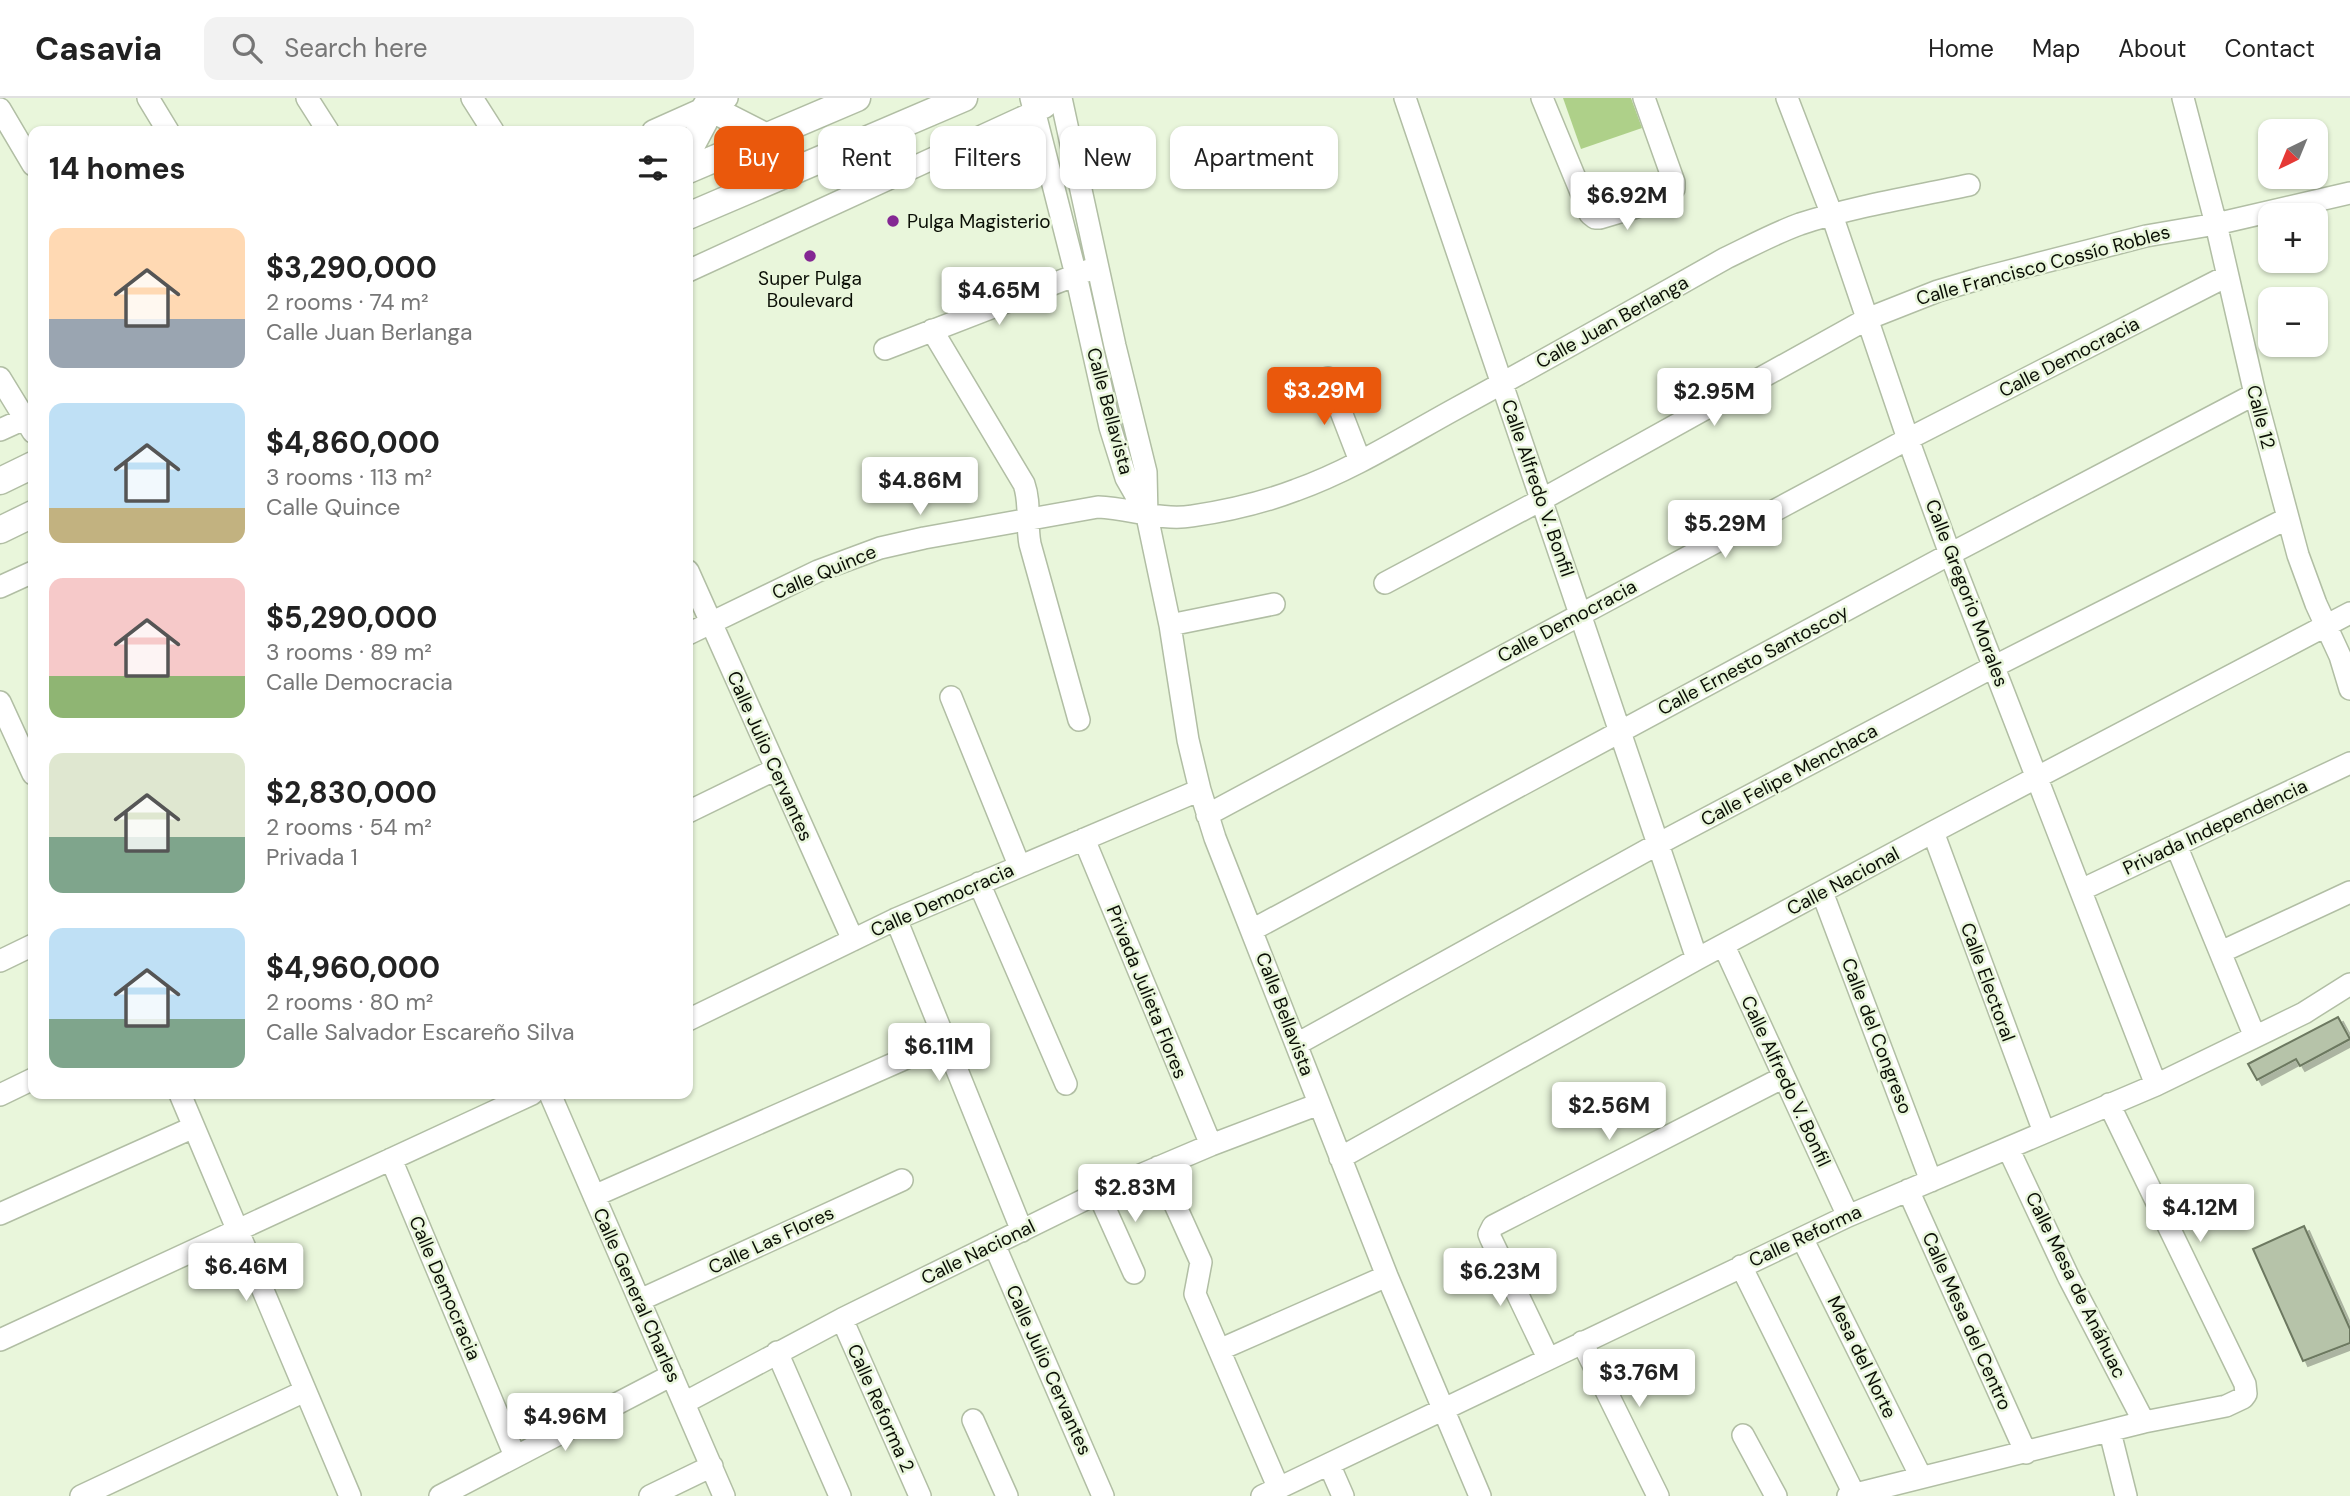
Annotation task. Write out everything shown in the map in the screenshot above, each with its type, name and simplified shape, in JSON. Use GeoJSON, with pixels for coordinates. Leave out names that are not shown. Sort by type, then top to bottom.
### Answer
{"type":"FeatureCollection","features":[{"type":"Feature","properties":{"kind":"main road"},"geometry":{"type":"LineString","coordinates":[[792,126],[857,98]]}},
{"type":"Feature","properties":{"kind":"main road"},"geometry":{"type":"LineString","coordinates":[[693,214],[964,98]]}},
{"type":"Feature","properties":{"kind":"main road"},"geometry":{"type":"LineString","coordinates":[[693,143],[711,101],[750,126]]}},
{"type":"Feature","properties":{"kind":"main road"},"geometry":{"type":"LineString","coordinates":[[693,168],[714,159]]}},
{"type":"Feature","properties":{"kind":"main road"},"geometry":{"type":"LineString","coordinates":[[18,472],[28,491]]}},
{"type":"Feature","properties":{"kind":"main road"},"geometry":{"type":"LineString","coordinates":[[0,530],[28,516]]}},
{"type":"Feature","properties":{"kind":"street"},"geometry":{"type":"LineString","coordinates":[[148,98],[165,126]]}},
{"type":"Feature","properties":{"kind":"street"},"geometry":{"type":"LineString","coordinates":[[307,98],[325,126]]}},
{"type":"Feature","properties":{"kind":"street"},"geometry":{"type":"LineString","coordinates":[[472,98],[490,126]]}},
{"type":"Feature","properties":{"kind":"street","name":"Calle Alfredo V. Bonfil"},"geometry":{"type":"LineString","coordinates":[[1405,98],[1697,959]]}},
{"type":"Feature","properties":{"kind":"street"},"geometry":{"type":"LineString","coordinates":[[1542,98],[1590,214],[1595,218],[1667,198],[1674,189],[1674,182],[1644,98]]}},
{"type":"Feature","properties":{"kind":"street","name":"Calle Gregorio Morales"},"geometry":{"type":"LineString","coordinates":[[1787,98],[1832,215],[1950,554],[2156,1086]]}},
{"type":"Feature","properties":{"kind":"street","name":"Calle 12"},"geometry":{"type":"LineString","coordinates":[[2183,98],[2217,224],[2255,394],[2288,518],[2306,579],[2340,656],[2350,689]]}},
{"type":"Feature","properties":{"kind":"street"},"geometry":{"type":"LineString","coordinates":[[693,269],[1033,105],[1062,99]]}},
{"type":"Feature","properties":{"kind":"street","name":"Calle Bellavista"},"geometry":{"type":"LineString","coordinates":[[1062,99],[1146,472],[1147,516],[1170,625],[1188,740],[1200,790],[1340,1158],[1480,1496]]}},
{"type":"Feature","properties":{"kind":"street"},"geometry":{"type":"LineString","coordinates":[[663,126],[711,101]]}},
{"type":"Feature","properties":{"kind":"street","name":"Calle Bellavista"},"geometry":{"type":"LineString","coordinates":[[1033,105],[1076,275],[1110,427],[1126,478],[1147,516]]}},
{"type":"Feature","properties":{"kind":"street"},"geometry":{"type":"LineString","coordinates":[[0,109],[28,157]]}},
{"type":"Feature","properties":{"kind":"street","name":"Calle Juan Berlanga"},"geometry":{"type":"LineString","coordinates":[[1147,516],[1190,517],[1259,503],[1298,490],[1360,461],[1726,258],[1798,225],[1969,185]]}},
{"type":"Feature","properties":{"kind":"street","name":"Calle Francisco Cossío Robles"},"geometry":{"type":"LineString","coordinates":[[1385,583],[1541,500],[1867,319],[1925,295],[2146,236],[2217,224],[2350,193]]}},
{"type":"Feature","properties":{"kind":"street"},"geometry":{"type":"LineString","coordinates":[[885,349],[1098,267]]}},
{"type":"Feature","properties":{"kind":"street","name":"Calle Democracia"},"geometry":{"type":"LineString","coordinates":[[1208,815],[1908,439],[2227,276]]}},
{"type":"Feature","properties":{"kind":"street"},"geometry":{"type":"LineString","coordinates":[[932,330],[1024,484],[1028,497],[1030,544],[1079,720]]}},
{"type":"Feature","properties":{"kind":"street"},"geometry":{"type":"LineString","coordinates":[[0,378],[28,418]]}},
{"type":"Feature","properties":{"kind":"street"},"geometry":{"type":"LineString","coordinates":[[1328,378],[1360,461]]}},
{"type":"Feature","properties":{"kind":"street","name":"Calle Ernesto Santoscoy"},"geometry":{"type":"LineString","coordinates":[[1252,930],[1950,554],[2255,394]]}},
{"type":"Feature","properties":{"kind":"street"},"geometry":{"type":"LineString","coordinates":[[0,430],[28,423]]}},
{"type":"Feature","properties":{"kind":"street","name":"Calle Quince"},"geometry":{"type":"LineString","coordinates":[[693,632],[849,558],[924,538],[1098,507],[1114,507],[1147,516]]}},
{"type":"Feature","properties":{"kind":"street","name":"Calle Felipe Menchaca"},"geometry":{"type":"LineString","coordinates":[[1297,1044],[1658,844],[1995,666],[2288,518]]}},
{"type":"Feature","properties":{"kind":"street"},"geometry":{"type":"LineString","coordinates":[[0,587],[28,574]]}},
{"type":"Feature","properties":{"kind":"street","name":"Calle Julio Cervantes"},"geometry":{"type":"LineString","coordinates":[[693,582],[853,940]]}},
{"type":"Feature","properties":{"kind":"street"},"geometry":{"type":"LineString","coordinates":[[1170,625],[1274,604]]}},
{"type":"Feature","properties":{"kind":"street","name":"Calle Nacional"},"geometry":{"type":"LineString","coordinates":[[1340,1158],[1697,959],[2350,613]]}},
{"type":"Feature","properties":{"kind":"street"},"geometry":{"type":"LineString","coordinates":[[951,697],[1019,866]]}},
{"type":"Feature","properties":{"kind":"street"},"geometry":{"type":"LineString","coordinates":[[0,702],[28,763]]}},
{"type":"Feature","properties":{"kind":"street","name":"Privada Independencia"},"geometry":{"type":"LineString","coordinates":[[2081,890],[2350,764]]}},
{"type":"Feature","properties":{"kind":"street"},"geometry":{"type":"LineString","coordinates":[[693,810],[776,769]]}},
{"type":"Feature","properties":{"kind":"street","name":"Calle Democracia"},"geometry":{"type":"LineString","coordinates":[[693,1018],[896,919],[1200,790]]}},
{"type":"Feature","properties":{"kind":"street","name":"Calle Electoral"},"geometry":{"type":"LineString","coordinates":[[1933,832],[2044,1132]]}},
{"type":"Feature","properties":{"kind":"street","name":"Privada Julieta Flores"},"geometry":{"type":"LineString","coordinates":[[1084,839],[1211,1145]]}},
{"type":"Feature","properties":{"kind":"street"},"geometry":{"type":"LineString","coordinates":[[2176,845],[2255,1037]]}},
{"type":"Feature","properties":{"kind":"street"},"geometry":{"type":"LineString","coordinates":[[979,883],[1066,1084]]}},
{"type":"Feature","properties":{"kind":"street","name":"Calle del Congreso"},"geometry":{"type":"LineString","coordinates":[[1822,892],[1931,1181]]}},
{"type":"Feature","properties":{"kind":"street"},"geometry":{"type":"LineString","coordinates":[[2221,953],[2350,892]]}},
{"type":"Feature","properties":{"kind":"street"},"geometry":{"type":"LineString","coordinates":[[896,919],[1022,1231]]}},
{"type":"Feature","properties":{"kind":"street","name":"Calle Alfredo V. Bonfil"},"geometry":{"type":"LineString","coordinates":[[1724,946],[1848,1216]]}},
{"type":"Feature","properties":{"kind":"street"},"geometry":{"type":"LineString","coordinates":[[0,961],[28,947]]}},
{"type":"Feature","properties":{"kind":"street","name":"Calle Reforma"},"geometry":{"type":"LineString","coordinates":[[1271,1492],[1848,1216],[2156,1086],[2304,1013],[2350,984]]}},
{"type":"Feature","properties":{"kind":"street"},"geometry":{"type":"LineString","coordinates":[[594,1196],[945,1041]]}},
{"type":"Feature","properties":{"kind":"street"},"geometry":{"type":"LineString","coordinates":[[1548,1358],[1491,1239],[1489,1234],[1493,1226],[1784,1077]]}},
{"type":"Feature","properties":{"kind":"street"},"geometry":{"type":"LineString","coordinates":[[0,1096],[28,1082]]}},
{"type":"Feature","properties":{"kind":"street"},"geometry":{"type":"LineString","coordinates":[[182,1099],[351,1496]]}},
{"type":"Feature","properties":{"kind":"street"},"geometry":{"type":"LineString","coordinates":[[0,1340],[522,1099]]}},
{"type":"Feature","properties":{"kind":"street","name":"Calle General Charles"},"geometry":{"type":"LineString","coordinates":[[552,1099],[724,1496]]}},
{"type":"Feature","properties":{"kind":"street","name":"Calle Nacional"},"geometry":{"type":"LineString","coordinates":[[684,1403],[777,1352],[1098,1193],[1211,1145],[1319,1104]]}},
{"type":"Feature","properties":{"kind":"street"},"geometry":{"type":"LineString","coordinates":[[1741,1266],[1851,1495],[2238,1401],[2246,1394],[2245,1384],[2109,1104]]}},
{"type":"Feature","properties":{"kind":"street"},"geometry":{"type":"LineString","coordinates":[[0,1214],[194,1127]]}},
{"type":"Feature","properties":{"kind":"street","name":"Calle Mesa de Anáhuac"},"geometry":{"type":"LineString","coordinates":[[2008,1148],[2069,1278],[2144,1422]]}},
{"type":"Feature","properties":{"kind":"street","name":"Calle Democracia"},"geometry":{"type":"LineString","coordinates":[[391,1159],[515,1456]]}},
{"type":"Feature","properties":{"kind":"street"},"geometry":{"type":"LineString","coordinates":[[1158,1167],[1201,1262],[1195,1294],[1219,1350],[1271,1492]]}},
{"type":"Feature","properties":{"kind":"street","name":"Calle Las Flores"},"geometry":{"type":"LineString","coordinates":[[640,1300],[902,1180]]}},
{"type":"Feature","properties":{"kind":"street","name":"Calle Mesa del Centro"},"geometry":{"type":"LineString","coordinates":[[1908,1190],[2026,1453]]}},
{"type":"Feature","properties":{"kind":"street"},"geometry":{"type":"LineString","coordinates":[[1098,1193],[1134,1273]]}},
{"type":"Feature","properties":{"kind":"street","name":"Mesa del Norte"},"geometry":{"type":"LineString","coordinates":[[1802,1238],[1921,1477]]}},
{"type":"Feature","properties":{"kind":"street","name":"Calle Julio Cervantes"},"geometry":{"type":"LineString","coordinates":[[994,1244],[1103,1496]]}},
{"type":"Feature","properties":{"kind":"street"},"geometry":{"type":"LineString","coordinates":[[1219,1350],[1387,1276]]}},
{"type":"Feature","properties":{"kind":"street","name":"Calle Reforma 2"},"geometry":{"type":"LineString","coordinates":[[842,1320],[920,1496]]}},
{"type":"Feature","properties":{"kind":"street"},"geometry":{"type":"LineString","coordinates":[[1582,1342],[1658,1496]]}},
{"type":"Feature","properties":{"kind":"street"},"geometry":{"type":"LineString","coordinates":[[777,1352],[840,1496]]}},
{"type":"Feature","properties":{"kind":"street"},"geometry":{"type":"LineString","coordinates":[[440,1496],[672,1375]]}},
{"type":"Feature","properties":{"kind":"street"},"geometry":{"type":"LineString","coordinates":[[81,1496],[305,1391]]}},
{"type":"Feature","properties":{"kind":"street"},"geometry":{"type":"LineString","coordinates":[[973,1420],[1007,1496]]}},
{"type":"Feature","properties":{"kind":"street"},"geometry":{"type":"LineString","coordinates":[[2110,1432],[2126,1496]]}},
{"type":"Feature","properties":{"kind":"street"},"geometry":{"type":"LineString","coordinates":[[1743,1435],[1776,1496]]}},
{"type":"Feature","properties":{"kind":"street"},"geometry":{"type":"LineString","coordinates":[[1329,1464],[1343,1496]]}},
{"type":"Feature","properties":{"kind":"street"},"geometry":{"type":"LineString","coordinates":[[650,1496],[712,1466]]}},
{"type":"Feature","properties":{"kind":"green space"},"geometry":{"type":"Polygon","coordinates":[[[1563,98],[1631,98],[1642,128],[1581,149],[1563,98]]]}},
{"type":"Feature","properties":{"kind":"building"},"geometry":{"type":"Polygon","coordinates":[[[2338,1017],[2350,1039],[2300,1066],[2296,1059],[2257,1080],[2248,1064],[2338,1017]]]}},
{"type":"Feature","properties":{"kind":"building"},"geometry":{"type":"Polygon","coordinates":[[[2304,1226],[2350,1329],[2350,1343],[2303,1361],[2253,1249],[2304,1226]]]}},
{"type":"Feature","properties":{"kind":"place","name":"Pulga Magisterio"},"geometry":{"type":"Point","coordinates":[893,221]}},
{"type":"Feature","properties":{"kind":"place","name":"Super Pulga Boulevard"},"geometry":{"type":"Point","coordinates":[810,256]}}]}
